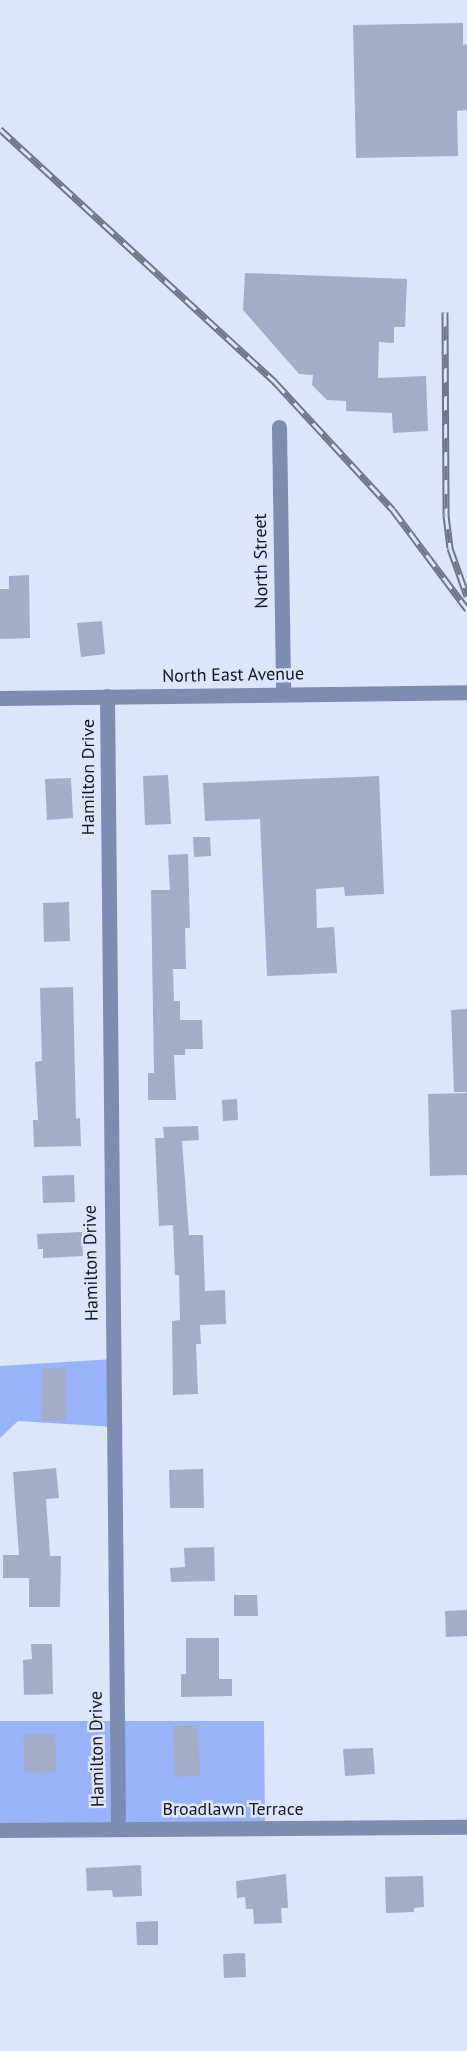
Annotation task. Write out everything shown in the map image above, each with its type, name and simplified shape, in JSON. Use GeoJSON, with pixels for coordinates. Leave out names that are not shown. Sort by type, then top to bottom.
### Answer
{"type":"FeatureCollection","features":[{"type":"Feature","properties":{"kind":"street","name":"North Street"},"geometry":{"type":"LineString","coordinates":[[279,427],[283,694]]}},
{"type":"Feature","properties":{"kind":"street","name":"North East Avenue"},"geometry":{"type":"LineString","coordinates":[[0,698],[467,692]]}},
{"type":"Feature","properties":{"kind":"street","name":"Hamilton Drive"},"geometry":{"type":"LineString","coordinates":[[107,696],[118,1829]]}},
{"type":"Feature","properties":{"kind":"street","name":"Broadlawn Terrace"},"geometry":{"type":"LineString","coordinates":[[0,1830],[467,1827]]}},
{"type":"Feature","properties":{"kind":"shaded area"},"geometry":{"type":"Polygon","coordinates":[[[114,1359],[114,1427],[18,1421],[0,1438],[0,1366],[114,1359]]]}},
{"type":"Feature","properties":{"kind":"shaded area"},"geometry":{"type":"Polygon","coordinates":[[[0,1721],[264,1721],[265,1829],[0,1834],[0,1721]]]}},
{"type":"Feature","properties":{"kind":"building"},"geometry":{"type":"Polygon","coordinates":[[[463,23],[463,45],[467,44],[467,110],[457,111],[458,156],[356,158],[353,25],[463,23]]]}},
{"type":"Feature","properties":{"kind":"building"},"geometry":{"type":"Polygon","coordinates":[[[245,273],[407,279],[405,327],[394,327],[394,343],[379,342],[378,378],[426,376],[428,431],[393,433],[392,413],[346,411],[346,401],[327,400],[312,385],[313,375],[299,374],[243,310],[245,273]]]}},
{"type":"Feature","properties":{"kind":"building"},"geometry":{"type":"Polygon","coordinates":[[[29,575],[30,638],[0,639],[0,589],[9,589],[9,576],[29,575]]]}},
{"type":"Feature","properties":{"kind":"building"},"geometry":{"type":"Polygon","coordinates":[[[102,621],[105,654],[81,657],[77,623],[102,621]]]}},
{"type":"Feature","properties":{"kind":"building"},"geometry":{"type":"Polygon","coordinates":[[[168,775],[171,824],[145,825],[143,776],[168,775]]]}},
{"type":"Feature","properties":{"kind":"building"},"geometry":{"type":"Polygon","coordinates":[[[379,776],[384,894],[345,896],[344,887],[316,889],[317,928],[334,927],[337,973],[267,976],[260,819],[205,821],[203,783],[379,776]]]}},
{"type":"Feature","properties":{"kind":"building"},"geometry":{"type":"Polygon","coordinates":[[[71,778],[73,818],[47,820],[45,779],[71,778]]]}},
{"type":"Feature","properties":{"kind":"building"},"geometry":{"type":"Polygon","coordinates":[[[193,837],[210,837],[211,856],[194,857],[193,837]]]}},
{"type":"Feature","properties":{"kind":"building"},"geometry":{"type":"Polygon","coordinates":[[[188,854],[190,928],[185,928],[186,969],[173,969],[174,1001],[180,1001],[180,1020],[202,1020],[203,1049],[185,1049],[185,1055],[174,1055],[176,1100],[148,1100],[148,1073],[154,1073],[151,890],[170,890],[168,855],[188,854]]]}},
{"type":"Feature","properties":{"kind":"building"},"geometry":{"type":"Polygon","coordinates":[[[69,902],[70,941],[44,942],[43,903],[69,902]]]}},
{"type":"Feature","properties":{"kind":"building"},"geometry":{"type":"Polygon","coordinates":[[[73,987],[76,1119],[80,1118],[81,1146],[34,1147],[33,1120],[38,1120],[35,1062],[42,1061],[40,988],[73,987]]]}},
{"type":"Feature","properties":{"kind":"building"},"geometry":{"type":"Polygon","coordinates":[[[467,1009],[467,1092],[454,1092],[451,1010],[467,1009]]]}},
{"type":"Feature","properties":{"kind":"building"},"geometry":{"type":"Polygon","coordinates":[[[467,1093],[467,1175],[430,1176],[428,1094],[467,1093]]]}},
{"type":"Feature","properties":{"kind":"building"},"geometry":{"type":"Polygon","coordinates":[[[237,1099],[238,1120],[223,1121],[222,1100],[237,1099]]]}},
{"type":"Feature","properties":{"kind":"building"},"geometry":{"type":"Polygon","coordinates":[[[198,1126],[199,1140],[182,1141],[189,1235],[203,1235],[205,1291],[225,1290],[226,1324],[200,1325],[201,1344],[196,1344],[198,1394],[173,1395],[172,1321],[180,1320],[179,1275],[175,1275],[173,1225],[159,1226],[155,1138],[164,1138],[163,1127],[198,1126]]]}},
{"type":"Feature","properties":{"kind":"building"},"geometry":{"type":"Polygon","coordinates":[[[74,1175],[75,1202],[43,1203],[42,1176],[74,1175]]]}},
{"type":"Feature","properties":{"kind":"building"},"geometry":{"type":"Polygon","coordinates":[[[82,1232],[83,1256],[43,1258],[43,1249],[38,1249],[37,1234],[82,1232]]]}},
{"type":"Feature","properties":{"kind":"building"},"geometry":{"type":"Polygon","coordinates":[[[42,1368],[66,1369],[66,1421],[41,1421],[42,1368]]]}},
{"type":"Feature","properties":{"kind":"building"},"geometry":{"type":"Polygon","coordinates":[[[56,1468],[59,1498],[46,1499],[50,1556],[61,1556],[60,1607],[29,1607],[29,1578],[3,1578],[3,1555],[19,1555],[13,1472],[56,1468]]]}},
{"type":"Feature","properties":{"kind":"building"},"geometry":{"type":"Polygon","coordinates":[[[203,1469],[204,1508],[170,1508],[169,1470],[203,1469]]]}},
{"type":"Feature","properties":{"kind":"building"},"geometry":{"type":"Polygon","coordinates":[[[214,1547],[215,1581],[171,1582],[170,1568],[185,1567],[184,1548],[214,1547]]]}},
{"type":"Feature","properties":{"kind":"building"},"geometry":{"type":"Polygon","coordinates":[[[234,1595],[257,1595],[258,1616],[234,1616],[234,1595]]]}},
{"type":"Feature","properties":{"kind":"building"},"geometry":{"type":"Polygon","coordinates":[[[467,1610],[467,1636],[446,1637],[445,1611],[467,1610]]]}},
{"type":"Feature","properties":{"kind":"building"},"geometry":{"type":"Polygon","coordinates":[[[186,1638],[219,1638],[219,1679],[232,1679],[232,1696],[181,1697],[181,1674],[186,1674],[186,1638]]]}},
{"type":"Feature","properties":{"kind":"building"},"geometry":{"type":"Polygon","coordinates":[[[31,1644],[52,1644],[53,1694],[24,1695],[23,1660],[32,1659],[31,1644]]]}},
{"type":"Feature","properties":{"kind":"building"},"geometry":{"type":"Polygon","coordinates":[[[198,1725],[200,1776],[175,1777],[173,1726],[198,1725]]]}},
{"type":"Feature","properties":{"kind":"building"},"geometry":{"type":"Polygon","coordinates":[[[55,1734],[56,1772],[25,1773],[23,1735],[55,1734]]]}},
{"type":"Feature","properties":{"kind":"building"},"geometry":{"type":"Polygon","coordinates":[[[373,1748],[375,1774],[345,1776],[343,1749],[373,1748]]]}},
{"type":"Feature","properties":{"kind":"building"},"geometry":{"type":"Polygon","coordinates":[[[141,1865],[142,1896],[113,1897],[112,1890],[87,1891],[86,1868],[141,1865]]]}},
{"type":"Feature","properties":{"kind":"building"},"geometry":{"type":"Polygon","coordinates":[[[286,1874],[288,1908],[281,1908],[282,1923],[254,1924],[253,1909],[246,1909],[245,1897],[237,1898],[236,1881],[286,1874]]]}},
{"type":"Feature","properties":{"kind":"building"},"geometry":{"type":"Polygon","coordinates":[[[423,1876],[424,1907],[414,1908],[414,1912],[386,1913],[385,1877],[423,1876]]]}},
{"type":"Feature","properties":{"kind":"building"},"geometry":{"type":"Polygon","coordinates":[[[158,1921],[158,1945],[137,1945],[136,1922],[158,1921]]]}},
{"type":"Feature","properties":{"kind":"building"},"geometry":{"type":"Polygon","coordinates":[[[245,1953],[246,1977],[224,1978],[223,1954],[245,1953]]]}},
{"type":"Feature","properties":{"kind":"railway"},"geometry":{"type":"LineString","coordinates":[[0,129],[275,382],[393,510],[467,609]]}},
{"type":"Feature","properties":{"kind":"railway"},"geometry":{"type":"LineString","coordinates":[[445,312],[446,515],[450,548],[467,596]]}}]}
